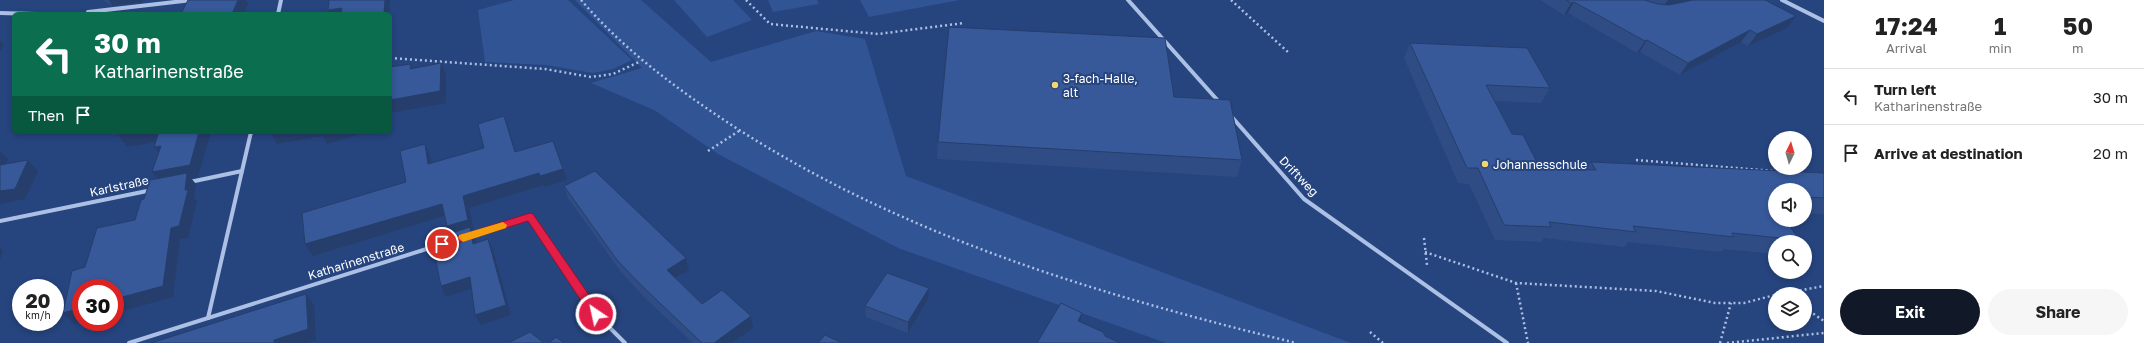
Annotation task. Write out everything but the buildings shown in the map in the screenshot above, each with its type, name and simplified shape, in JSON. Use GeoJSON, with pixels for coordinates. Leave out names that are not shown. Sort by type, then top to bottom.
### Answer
{"type":"FeatureCollection","features":[{"type":"Feature","properties":{"kind":"street"},"geometry":{"type":"LineString","coordinates":[[88,12],[192,0]]}},
{"type":"Feature","properties":{"kind":"street"},"geometry":{"type":"LineString","coordinates":[[278,12],[281,0]]}},
{"type":"Feature","properties":{"kind":"street","name":"Driftweg"},"geometry":{"type":"LineString","coordinates":[[1128,0],[1304,199],[1507,343]]}},
{"type":"Feature","properties":{"kind":"street"},"geometry":{"type":"LineString","coordinates":[[1782,0],[1824,20]]}},
{"type":"Feature","properties":{"kind":"street"},"geometry":{"type":"LineString","coordinates":[[0,13],[12,13]]}},
{"type":"Feature","properties":{"kind":"street"},"geometry":{"type":"LineString","coordinates":[[208,318],[251,134]]}},
{"type":"Feature","properties":{"kind":"street"},"geometry":{"type":"LineString","coordinates":[[187,182],[242,171]]}},
{"type":"Feature","properties":{"kind":"street","name":"Karlstraße"},"geometry":{"type":"LineString","coordinates":[[0,221],[156,189]]}},
{"type":"Feature","properties":{"kind":"street","name":"Katharinenstraße"},"geometry":{"type":"LineString","coordinates":[[129,343],[530,217],[596,314],[625,343]]}},
{"type":"Feature","properties":{"kind":"path"},"geometry":{"type":"LineString","coordinates":[[581,0],[641,61],[739,131],[796,165],[870,204],[980,249],[1104,292],[1226,327],[1296,343]]}},
{"type":"Feature","properties":{"kind":"path"},"geometry":{"type":"LineString","coordinates":[[746,0],[770,24],[878,34],[964,23]]}},
{"type":"Feature","properties":{"kind":"path"},"geometry":{"type":"LineString","coordinates":[[1231,0],[1289,53]]}},
{"type":"Feature","properties":{"kind":"path"},"geometry":{"type":"LineString","coordinates":[[392,58],[545,69],[591,77],[613,74],[641,61]]}},
{"type":"Feature","properties":{"kind":"path"},"geometry":{"type":"LineString","coordinates":[[708,150],[739,131]]}},
{"type":"Feature","properties":{"kind":"path"},"geometry":{"type":"LineString","coordinates":[[1636,160],[1768,170]]}},
{"type":"Feature","properties":{"kind":"path"},"geometry":{"type":"LineString","coordinates":[[1426,252],[1516,283],[1656,291],[1715,303],[1744,303],[1768,297]]}},
{"type":"Feature","properties":{"kind":"path"},"geometry":{"type":"LineString","coordinates":[[1516,283],[1528,343]]}},
{"type":"Feature","properties":{"kind":"path"},"geometry":{"type":"LineString","coordinates":[[1812,288],[1824,286]]}},
{"type":"Feature","properties":{"kind":"path"},"geometry":{"type":"LineString","coordinates":[[1720,343],[1731,303]]}},
{"type":"Feature","properties":{"kind":"path"},"geometry":{"type":"LineString","coordinates":[[1812,313],[1824,321]]}},
{"type":"Feature","properties":{"kind":"path"},"geometry":{"type":"LineString","coordinates":[[1370,332],[1384,343]]}},
{"type":"Feature","properties":{"kind":"path"},"geometry":{"type":"LineString","coordinates":[[1728,343],[1824,333]]}},
{"type":"Feature","properties":{"kind":"shaded area"},"geometry":{"type":"Polygon","coordinates":[[[514,0],[568,0],[632,60],[613,69],[593,73],[546,65],[485,62],[478,10],[514,0]]]}},
{"type":"Feature","properties":{"kind":"shaded area"},"geometry":{"type":"Polygon","coordinates":[[[575,0],[641,0],[711,62],[816,31],[865,39],[906,176],[1351,343],[1166,343],[898,248],[718,154],[654,110],[591,83],[642,68],[575,0]]]}},
{"type":"Feature","properties":{"kind":"shaded area"},"geometry":{"type":"Polygon","coordinates":[[[674,0],[733,0],[752,20],[707,37],[674,0]]]}},
{"type":"Feature","properties":{"kind":"shaded area"},"geometry":{"type":"Polygon","coordinates":[[[768,0],[817,0],[819,4],[773,12],[768,0]]]}},
{"type":"Feature","properties":{"kind":"shaded area"},"geometry":{"type":"Polygon","coordinates":[[[860,0],[960,0],[869,17],[860,0]]]}},
{"type":"Feature","properties":{"kind":"slow traffic"},"geometry":{"type":"LineString","coordinates":[[463,238],[503,225]]}},
{"type":"Feature","properties":{"kind":"place","name":"3-fach-Halle, alt"},"geometry":{"type":"Point","coordinates":[1055,85]}},
{"type":"Feature","properties":{"kind":"place","name":"Johannesschule"},"geometry":{"type":"Point","coordinates":[1485,164]}},
{"type":"Feature","properties":{"kind":"route"},"geometry":{"type":"LineString","coordinates":[[442,244],[530,217],[596,314]]}}]}
